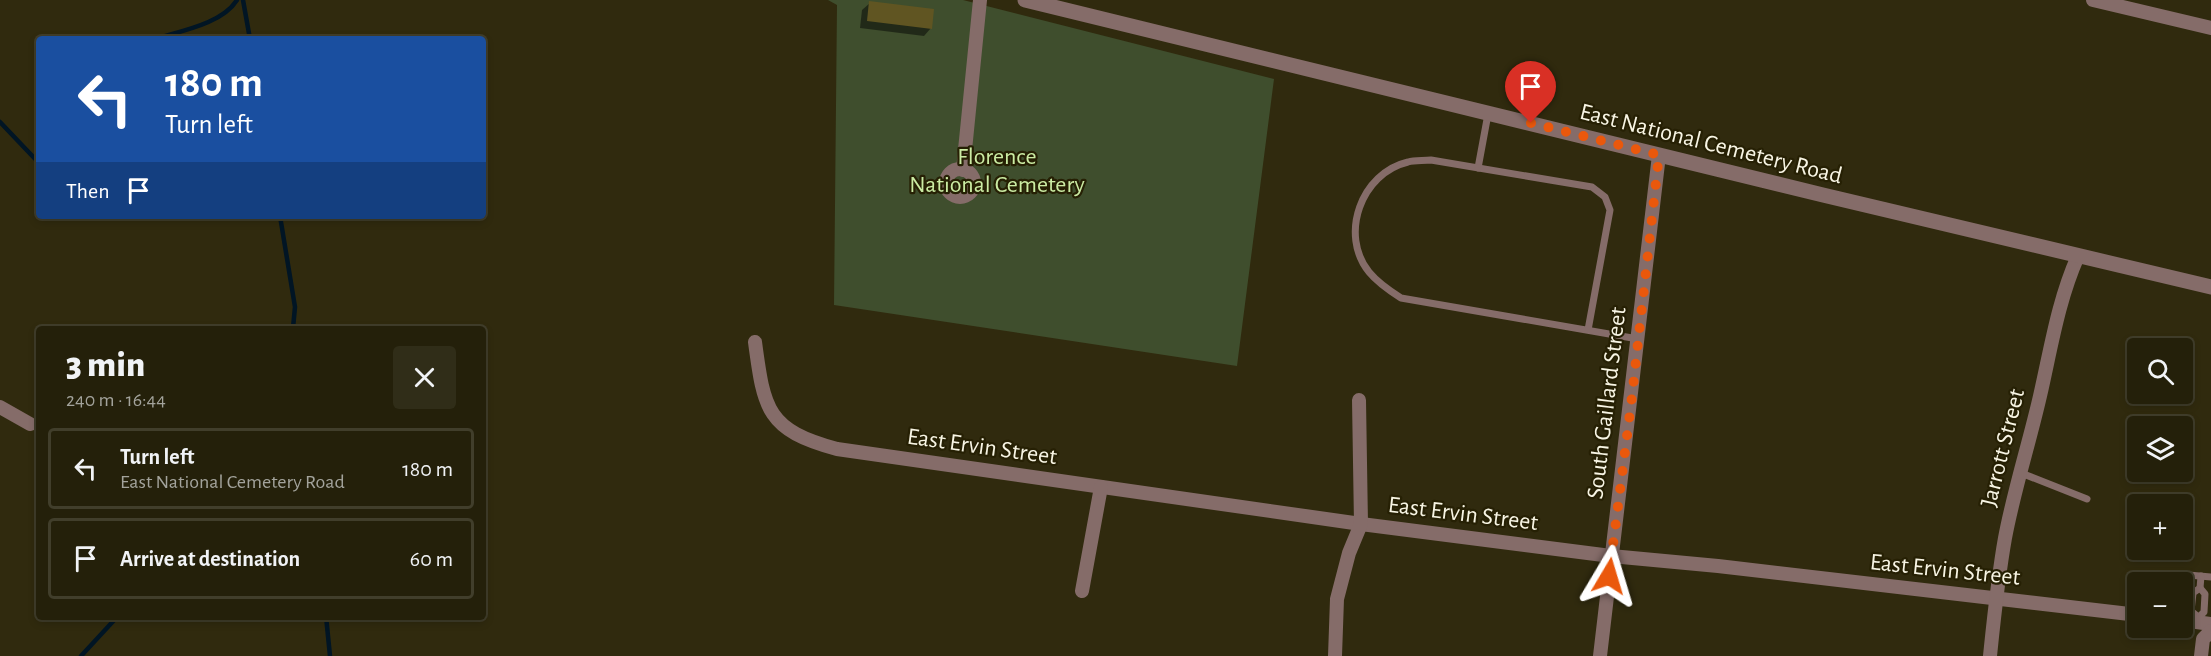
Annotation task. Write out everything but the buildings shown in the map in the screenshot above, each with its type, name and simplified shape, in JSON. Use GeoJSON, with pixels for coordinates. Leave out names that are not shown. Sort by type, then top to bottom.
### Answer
{"type":"FeatureCollection","features":[{"type":"Feature","properties":{"kind":"street"},"geometry":{"type":"LineString","coordinates":[[963,170],[980,0]]}},
{"type":"Feature","properties":{"kind":"street","name":"East National Cemetery Road"},"geometry":{"type":"LineString","coordinates":[[1026,0],[1070,5],[1488,113],[2211,287]]}},
{"type":"Feature","properties":{"kind":"street"},"geometry":{"type":"LineString","coordinates":[[2093,0],[2211,28]]}},
{"type":"Feature","properties":{"kind":"street","name":"South Gaillard Street"},"geometry":{"type":"LineString","coordinates":[[1600,656],[1659,155]]}},
{"type":"Feature","properties":{"kind":"street","name":"Jarrott Street"},"geometry":{"type":"LineString","coordinates":[[1990,656],[2005,538],[2041,393],[2057,313],[2078,256]]}},
{"type":"Feature","properties":{"kind":"street","name":"East Ervin Street"},"geometry":{"type":"LineString","coordinates":[[755,342],[767,402],[778,420],[794,435],[837,449],[1360,524],[1611,556],[1718,566],[2127,614]]}},
{"type":"Feature","properties":{"kind":"street"},"geometry":{"type":"LineString","coordinates":[[1334,654],[1337,599],[1343,572],[1360,524],[1359,400]]}},
{"type":"Feature","properties":{"kind":"street"},"geometry":{"type":"LineString","coordinates":[[0,407],[30,424]]}},
{"type":"Feature","properties":{"kind":"street"},"geometry":{"type":"LineString","coordinates":[[1082,591],[1101,487]]}},
{"type":"Feature","properties":{"kind":"street"},"geometry":{"type":"LineString","coordinates":[[2193,620],[2211,624]]}},
{"type":"Feature","properties":{"kind":"street"},"geometry":{"type":"LineString","coordinates":[[2201,656],[2203,639],[2211,631]]}},
{"type":"Feature","properties":{"kind":"lane"},"geometry":{"type":"LineString","coordinates":[[1478,168],[1488,113]]}},
{"type":"Feature","properties":{"kind":"lane"},"geometry":{"type":"LineString","coordinates":[[1588,330],[1610,210],[1605,197],[1592,187],[1431,160],[1407,162],[1385,173],[1372,185],[1360,202],[1355,239],[1361,258],[1369,272],[1384,287],[1401,298],[1638,339]]}},
{"type":"Feature","properties":{"kind":"lane"},"geometry":{"type":"LineString","coordinates":[[2021,473],[2087,499]]}},
{"type":"Feature","properties":{"kind":"lane"},"geometry":{"type":"LineString","coordinates":[[2193,575],[2211,577]]}},
{"type":"Feature","properties":{"kind":"lane"},"geometry":{"type":"LineString","coordinates":[[2193,619],[2204,612],[2205,594],[2200,588],[2201,576]]}},
{"type":"Feature","properties":{"kind":"lane"},"geometry":{"type":"LineString","coordinates":[[2193,593],[2200,588]]}},
{"type":"Feature","properties":{"kind":"green space","name":"Florence National Cemetery"},"geometry":{"type":"Polygon","coordinates":[[[828,0],[963,0],[1274,79],[1237,366],[834,305],[837,5],[828,0]]]}},
{"type":"Feature","properties":{"kind":"waterway"},"geometry":{"type":"LineString","coordinates":[[165,36],[211,21],[230,8],[237,0]]}},
{"type":"Feature","properties":{"kind":"waterway"},"geometry":{"type":"LineString","coordinates":[[243,0],[249,36]]}},
{"type":"Feature","properties":{"kind":"waterway"},"geometry":{"type":"LineString","coordinates":[[0,122],[36,160]]}},
{"type":"Feature","properties":{"kind":"waterway"},"geometry":{"type":"LineString","coordinates":[[280,219],[295,307],[293,326]]}},
{"type":"Feature","properties":{"kind":"waterway"},"geometry":{"type":"LineString","coordinates":[[81,656],[114,620]]}},
{"type":"Feature","properties":{"kind":"waterway"},"geometry":{"type":"LineString","coordinates":[[326,620],[330,656]]}},
{"type":"Feature","properties":{"kind":"route"},"geometry":{"type":"LineString","coordinates":[[1531,123],[1659,155],[1609,576]]}}]}
